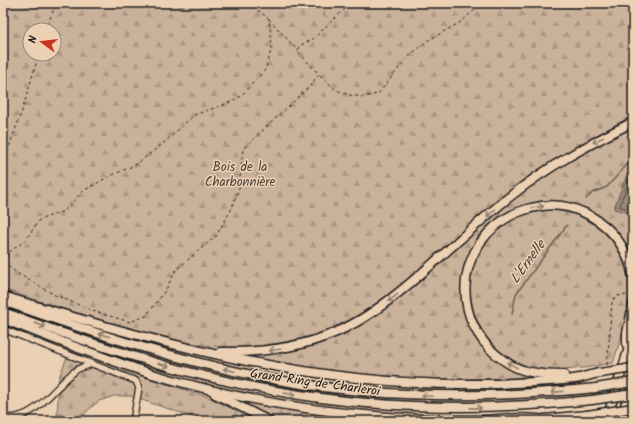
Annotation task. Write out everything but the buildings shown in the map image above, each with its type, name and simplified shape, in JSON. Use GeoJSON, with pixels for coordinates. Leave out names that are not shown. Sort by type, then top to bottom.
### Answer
{"type":"FeatureCollection","features":[{"type":"Feature","properties":{"kind":"highway"},"geometry":{"type":"LineString","coordinates":[[203,352],[260,351],[290,347],[312,342],[347,328],[388,302],[493,211],[533,179],[574,153],[633,122]]}},
{"type":"Feature","properties":{"kind":"highway"},"geometry":{"type":"LineString","coordinates":[[633,275],[630,263],[622,247],[615,235],[604,225],[591,216],[579,211],[551,205],[524,209],[495,225],[485,236],[476,250],[470,263],[466,279],[468,309],[472,322],[479,336],[488,348],[512,366],[522,370],[545,375],[591,374],[633,368]]}},
{"type":"Feature","properties":{"kind":"highway"},"geometry":{"type":"LineString","coordinates":[[3,296],[96,324],[203,352],[291,370],[367,380],[453,384],[521,382],[580,378],[591,374]]}},
{"type":"Feature","properties":{"kind":"highway","name":"Grand Ring de Charleroi"},"geometry":{"type":"LineString","coordinates":[[3,302],[74,326],[176,356],[278,380],[329,388],[432,396],[479,396],[550,393],[633,382]]}},
{"type":"Feature","properties":{"kind":"highway"},"geometry":{"type":"LineString","coordinates":[[626,355],[627,333],[633,305]]}},
{"type":"Feature","properties":{"kind":"highway","name":"Grand Ring de Charleroi"},"geometry":{"type":"LineString","coordinates":[[3,312],[122,353],[217,379],[275,392],[381,404],[487,408],[592,400],[633,394]]}},
{"type":"Feature","properties":{"kind":"highway"},"geometry":{"type":"LineString","coordinates":[[3,319],[126,365],[193,386],[236,404],[269,421]]}},
{"type":"Feature","properties":{"kind":"highway"},"geometry":{"type":"LineString","coordinates":[[606,421],[633,335]]}},
{"type":"Feature","properties":{"kind":"highway"},"geometry":{"type":"LineString","coordinates":[[620,421],[633,382]]}},
{"type":"Feature","properties":{"kind":"highway"},"geometry":{"type":"LineString","coordinates":[[193,386],[279,404],[365,415],[429,419],[538,419]]}},
{"type":"Feature","properties":{"kind":"highway"},"geometry":{"type":"LineString","coordinates":[[529,421],[587,415],[633,408]]}},
{"type":"Feature","properties":{"kind":"street"},"geometry":{"type":"LineString","coordinates":[[3,328],[133,379],[138,384],[138,393],[133,421]]}},
{"type":"Feature","properties":{"kind":"street"},"geometry":{"type":"LineString","coordinates":[[3,417],[14,418],[29,412],[46,400],[75,371],[92,364]]}},
{"type":"Feature","properties":{"kind":"path"},"geometry":{"type":"LineString","coordinates":[[49,22],[56,3]]}},
{"type":"Feature","properties":{"kind":"path"},"geometry":{"type":"LineString","coordinates":[[249,3],[269,19],[299,53],[336,90],[362,97],[378,94],[412,54],[427,41],[461,22],[482,3]]}},
{"type":"Feature","properties":{"kind":"path"},"geometry":{"type":"LineString","coordinates":[[299,53],[299,46],[313,39],[336,16],[352,3]]}},
{"type":"Feature","properties":{"kind":"path"},"geometry":{"type":"LineString","coordinates":[[269,19],[272,47],[265,70],[240,97],[226,104],[194,115],[165,142],[138,164],[108,177],[83,191],[64,210],[39,220],[25,241],[9,252],[3,263],[20,275],[55,295],[93,310],[130,322],[146,316],[165,291],[176,270],[216,236],[231,210],[239,188],[243,149],[300,95],[319,74]]}},
{"type":"Feature","properties":{"kind":"path"},"geometry":{"type":"LineString","coordinates":[[3,163],[22,111],[37,62]]}},
{"type":"Feature","properties":{"kind":"path"},"geometry":{"type":"LineString","coordinates":[[603,372],[608,363],[612,302],[616,296],[626,295]]}},
{"type":"Feature","properties":{"kind":"green space","name":"Bois de la Charbonnière"},"geometry":{"type":"Polygon","coordinates":[[[3,3],[633,3],[633,115],[569,151],[523,180],[489,207],[395,289],[375,304],[340,325],[310,336],[279,343],[247,347],[210,346],[180,341],[76,312],[3,289],[3,3]]]}},
{"type":"Feature","properties":{"kind":"green space"},"geometry":{"type":"Polygon","coordinates":[[[633,125],[633,168],[627,174],[614,208],[633,214],[633,265],[617,235],[569,205],[510,212],[486,229],[475,244],[468,259],[464,272],[477,338],[535,377],[463,379],[391,377],[318,369],[241,355],[263,354],[358,324],[510,200],[552,170],[633,125]]]}},
{"type":"Feature","properties":{"kind":"green space"},"geometry":{"type":"Polygon","coordinates":[[[545,210],[564,212],[581,217],[596,226],[609,237],[618,251],[625,267],[628,285],[628,304],[624,326],[613,363],[566,370],[529,367],[516,362],[505,355],[490,342],[480,326],[473,309],[471,291],[472,273],[478,255],[488,239],[503,226],[523,216],[545,210]]]}},
{"type":"Feature","properties":{"kind":"green space"},"geometry":{"type":"Polygon","coordinates":[[[70,350],[131,373],[208,397],[259,421],[225,418],[215,421],[205,421],[130,396],[114,396],[99,401],[86,412],[80,421],[57,421],[59,377],[70,350]]]}},
{"type":"Feature","properties":{"kind":"green space"},"geometry":{"type":"Polygon","coordinates":[[[246,402],[312,414],[377,421],[275,421],[245,404],[246,402]]]}},
{"type":"Feature","properties":{"kind":"water"},"geometry":{"type":"Polygon","coordinates":[[[633,168],[633,214],[614,209],[627,174],[633,168]]]}},
{"type":"Feature","properties":{"kind":"waterway","name":"L'Ernelle"},"geometry":{"type":"LineString","coordinates":[[586,199],[592,193],[607,187],[633,158]]}},
{"type":"Feature","properties":{"kind":"waterway","name":"L'Ernelle"},"geometry":{"type":"LineString","coordinates":[[512,314],[516,294],[567,225]]}}]}
